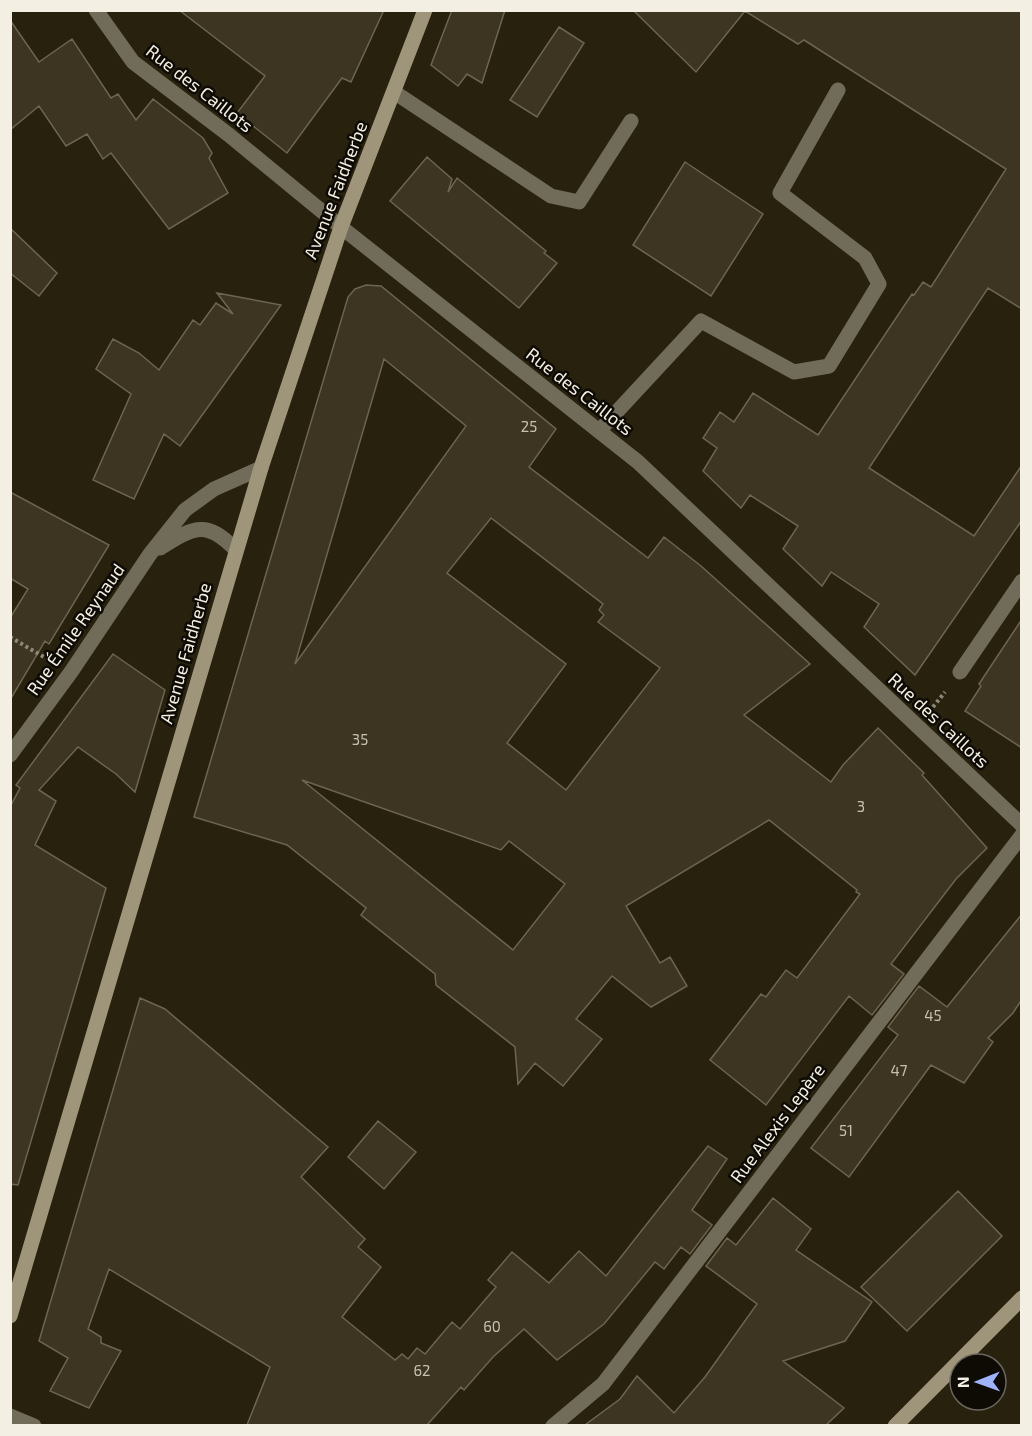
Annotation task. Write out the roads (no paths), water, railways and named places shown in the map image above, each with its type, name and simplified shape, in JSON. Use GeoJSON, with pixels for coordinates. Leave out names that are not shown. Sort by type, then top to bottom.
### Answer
{"type":"FeatureCollection","features":[{"type":"Feature","properties":{"kind":"street","name":"Rue des Caillots"},"geometry":{"type":"LineString","coordinates":[[96,10],[133,62],[229,135],[340,227],[638,462],[1022,825]]}},
{"type":"Feature","properties":{"kind":"street","name":"Avenue Faidherbe"},"geometry":{"type":"LineString","coordinates":[[10,1317],[261,468],[340,227],[425,10]]}},
{"type":"Feature","properties":{"kind":"street"},"geometry":{"type":"LineString","coordinates":[[599,431],[701,321],[794,372],[829,366],[879,284],[865,258],[780,193],[838,90]]}},
{"type":"Feature","properties":{"kind":"street"},"geometry":{"type":"LineString","coordinates":[[393,92],[551,196],[579,202],[630,121]]}},
{"type":"Feature","properties":{"kind":"street","name":"Rue Émile Reynaud"},"geometry":{"type":"LineString","coordinates":[[10,755],[71,672],[150,554],[185,510],[214,489],[261,468]]}},
{"type":"Feature","properties":{"kind":"street","name":"Rue Émile Reynaud"},"geometry":{"type":"LineString","coordinates":[[150,554],[184,533],[207,529],[221,534],[236,550]]}},
{"type":"Feature","properties":{"kind":"street"},"geometry":{"type":"LineString","coordinates":[[960,672],[1022,581]]}},
{"type":"Feature","properties":{"kind":"street","name":"Rue Alexis Lepère"},"geometry":{"type":"LineString","coordinates":[[553,1425],[603,1384],[1022,835]]}},
{"type":"Feature","properties":{"kind":"street"},"geometry":{"type":"LineString","coordinates":[[895,1425],[1022,1298]]}},
{"type":"Feature","properties":{"kind":"street"},"geometry":{"type":"LineString","coordinates":[[10,1416],[34,1425]]}}]}
